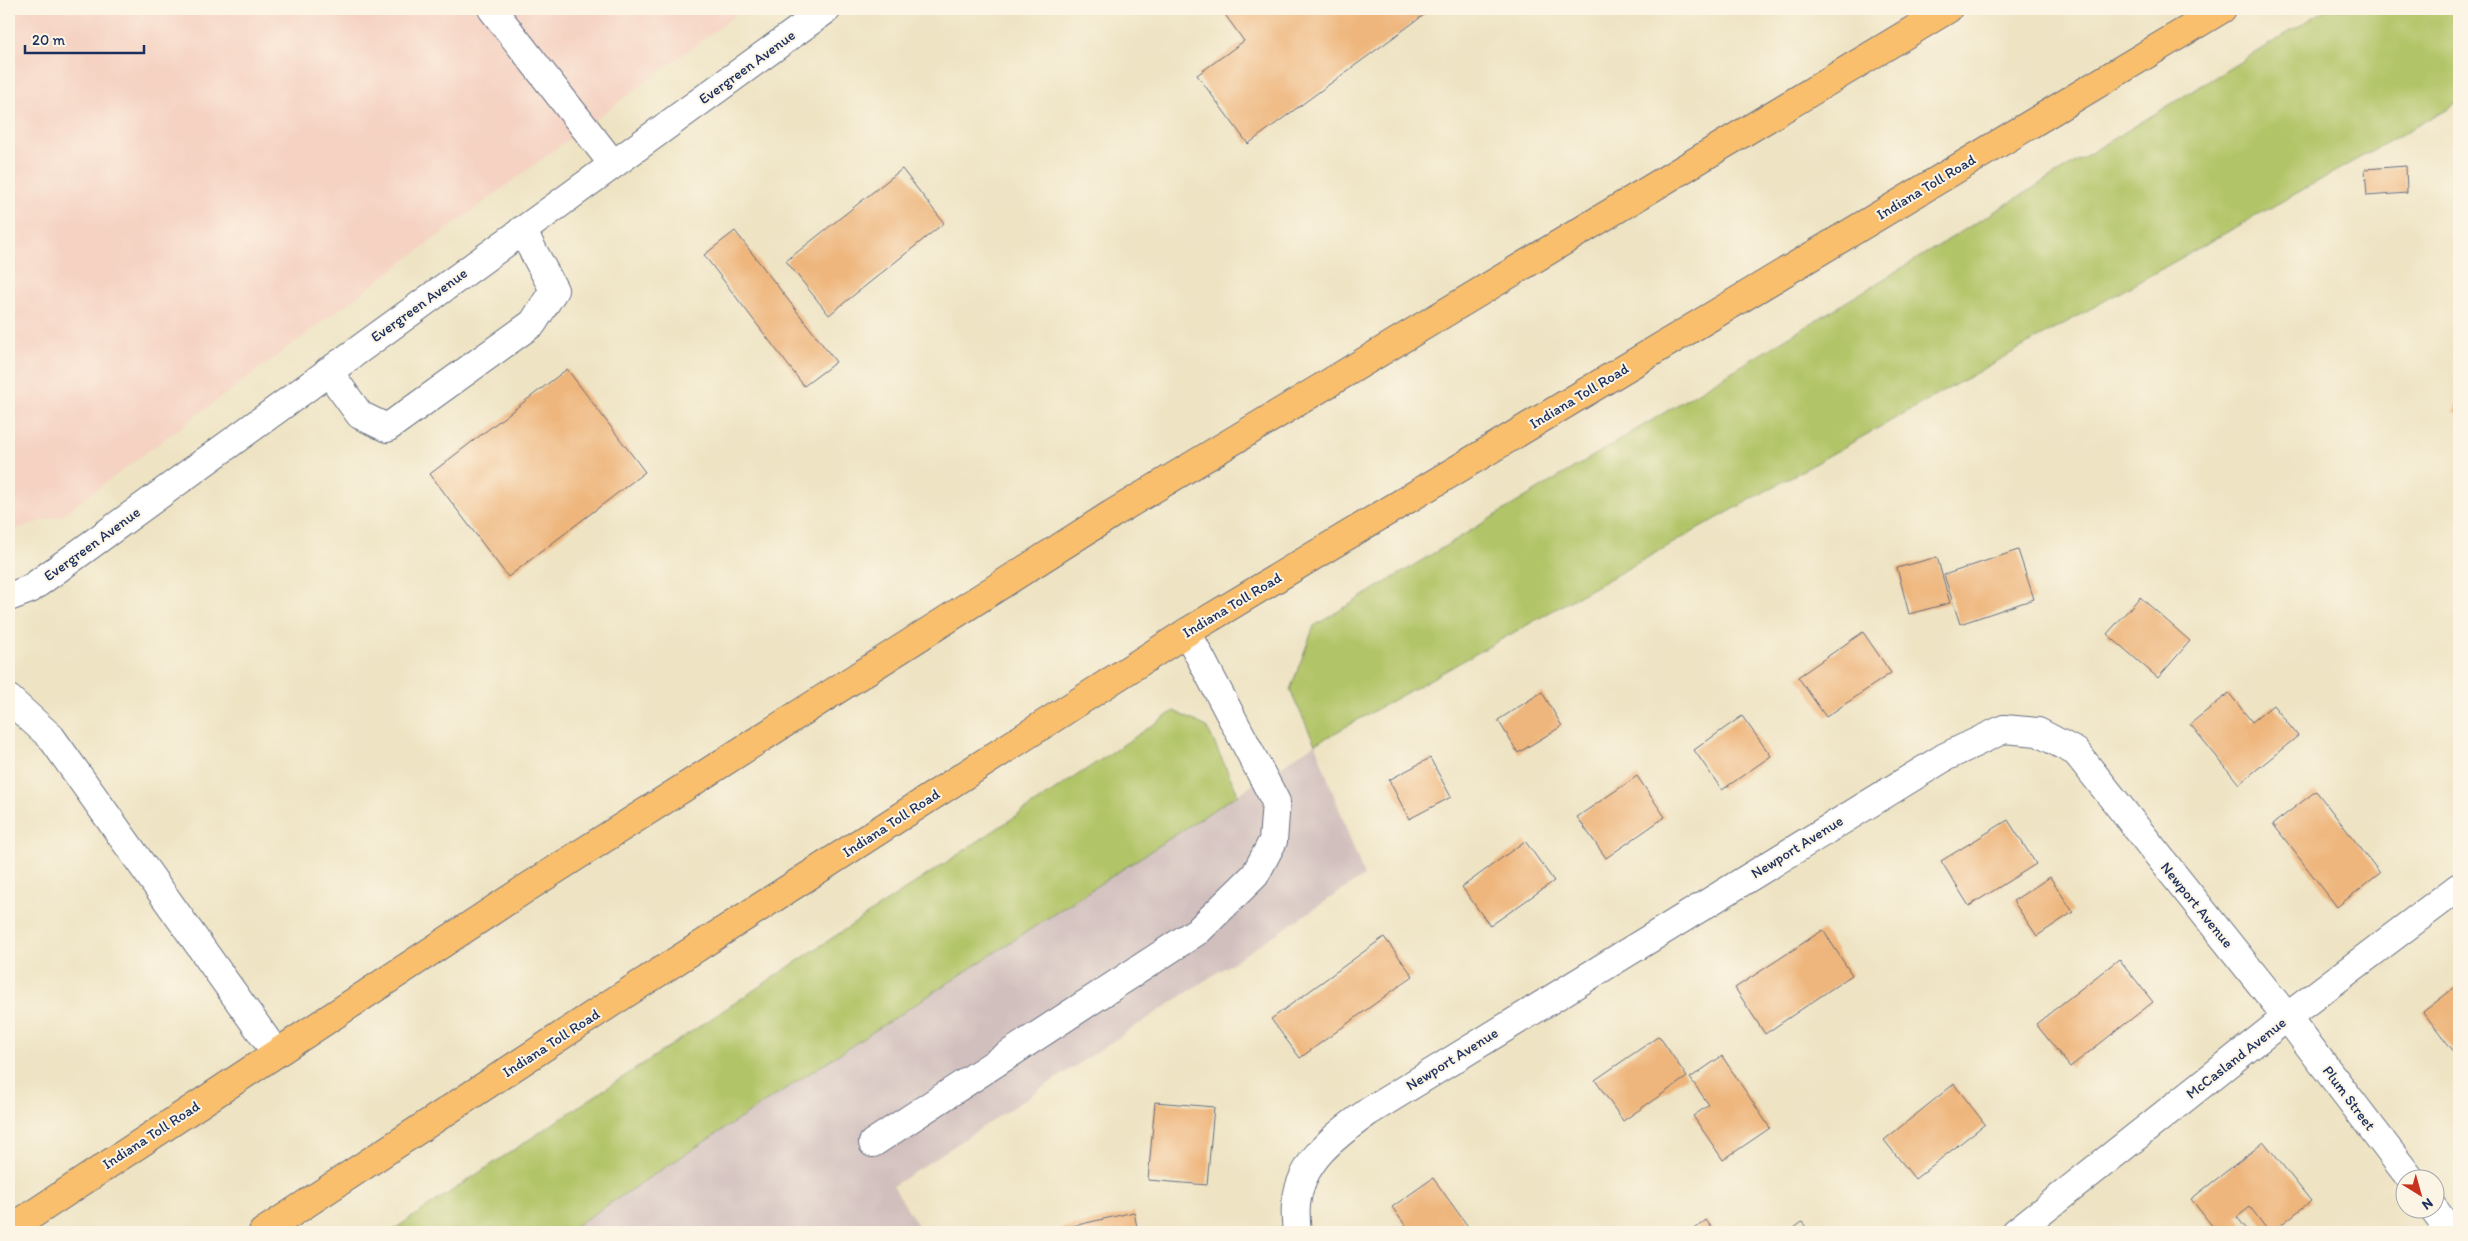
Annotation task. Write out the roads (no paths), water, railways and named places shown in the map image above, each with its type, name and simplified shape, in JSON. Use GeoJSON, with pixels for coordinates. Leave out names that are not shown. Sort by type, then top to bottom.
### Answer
{"type":"FeatureCollection","features":[{"type":"Feature","properties":{"kind":"highway","name":"Indiana Toll Road"},"geometry":{"type":"LineString","coordinates":[[9,1230],[522,891],[1112,514],[1948,9]]}},
{"type":"Feature","properties":{"kind":"highway","name":"Indiana Toll Road"},"geometry":{"type":"LineString","coordinates":[[263,1232],[625,995],[1188,632],[2222,9]]}},
{"type":"Feature","properties":{"kind":"street"},"geometry":{"type":"LineString","coordinates":[[492,9],[613,164]]}},
{"type":"Feature","properties":{"kind":"street","name":"Evergreen Avenue"},"geometry":{"type":"LineString","coordinates":[[9,598],[30,589],[827,9]]}},
{"type":"Feature","properties":{"kind":"street"},"geometry":{"type":"LineString","coordinates":[[328,371],[360,414],[387,428],[533,323],[554,290],[522,230]]}},
{"type":"Feature","properties":{"kind":"street"},"geometry":{"type":"LineString","coordinates":[[873,1143],[1199,930],[1254,875],[1273,841],[1276,802],[1188,632]]}},
{"type":"Feature","properties":{"kind":"street"},"geometry":{"type":"LineString","coordinates":[[9,699],[51,737],[276,1053]]}},
{"type":"Feature","properties":{"kind":"street","name":"Newport Avenue"},"geometry":{"type":"LineString","coordinates":[[1297,1232],[1296,1205],[1305,1171],[1330,1140],[1368,1112],[1945,757],[2004,729],[2038,732],[2076,752],[2287,1017]]}},
{"type":"Feature","properties":{"kind":"street","name":"McCasland Avenue"},"geometry":{"type":"LineString","coordinates":[[2016,1232],[2287,1017],[2459,887]]}},
{"type":"Feature","properties":{"kind":"street","name":"Plum Street"},"geometry":{"type":"LineString","coordinates":[[2287,1017],[2402,1168]]}},
{"type":"Feature","properties":{"kind":"street"},"geometry":{"type":"LineString","coordinates":[[2440,1218],[2451,1232]]}}]}
